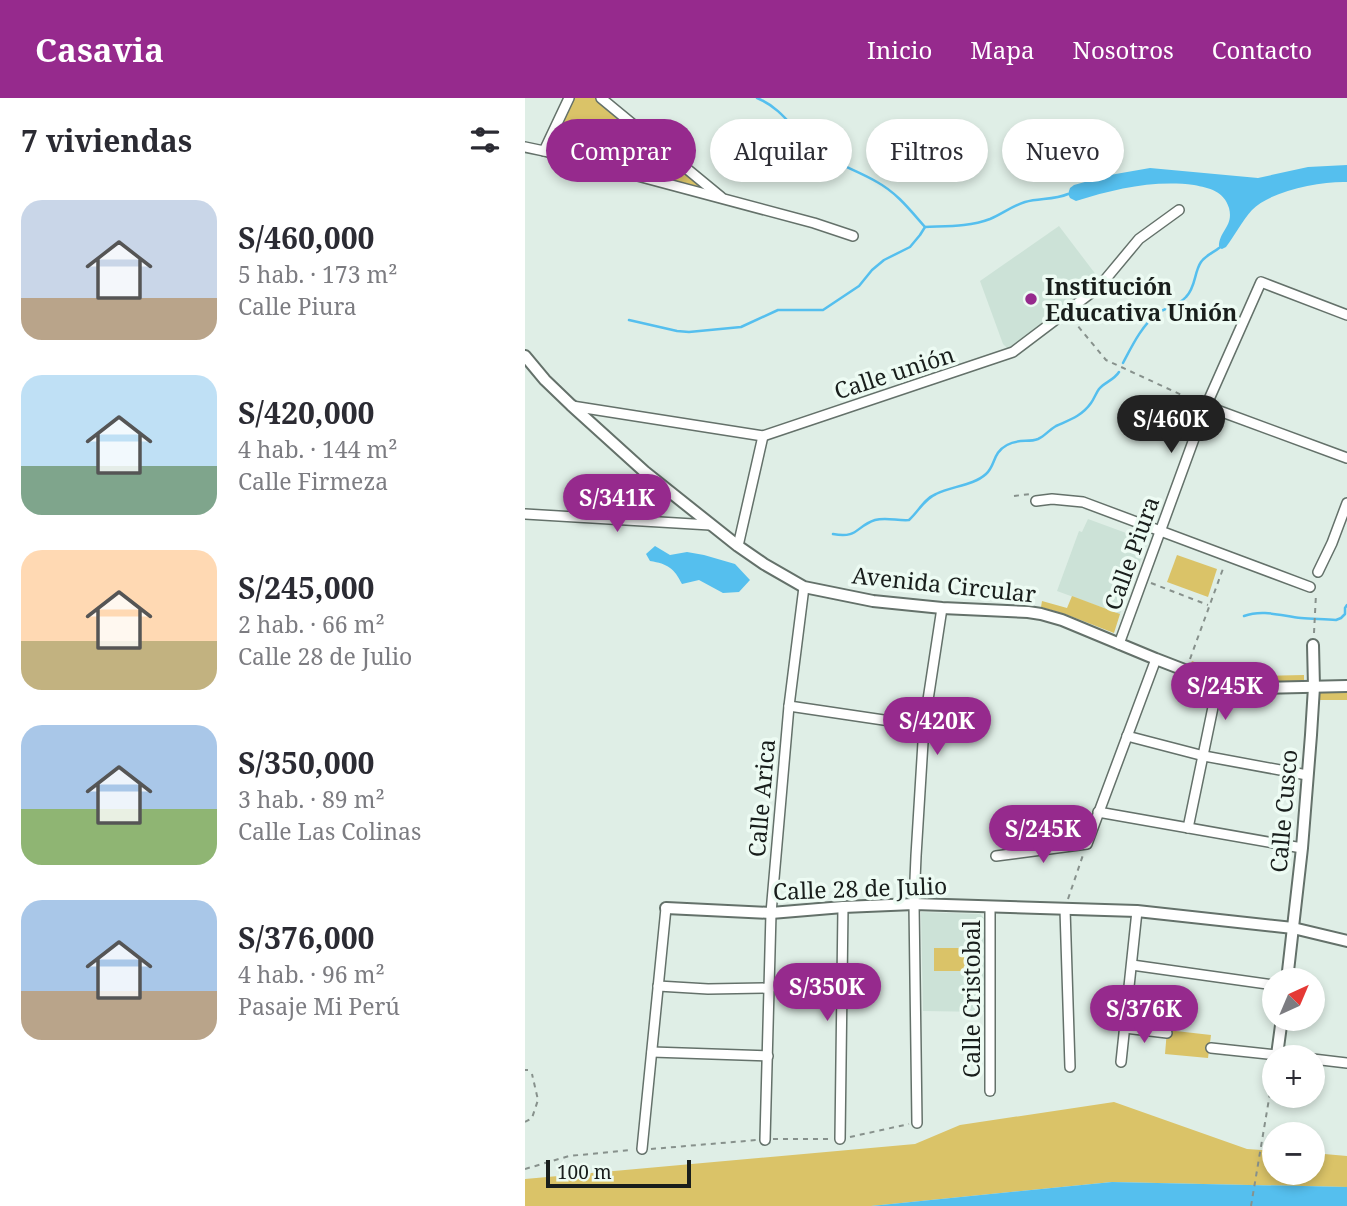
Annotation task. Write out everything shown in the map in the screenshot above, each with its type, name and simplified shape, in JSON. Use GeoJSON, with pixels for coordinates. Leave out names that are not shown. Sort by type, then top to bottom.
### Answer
{"type":"FeatureCollection","features":[{"type":"Feature","properties":{"kind":"street"},"geometry":{"type":"LineString","coordinates":[[544,151],[569,98]]}},
{"type":"Feature","properties":{"kind":"street"},"geometry":{"type":"LineString","coordinates":[[601,98],[724,199]]}},
{"type":"Feature","properties":{"kind":"street"},"geometry":{"type":"LineString","coordinates":[[525,147],[853,236]]}},
{"type":"Feature","properties":{"kind":"street","name":"Calle unión"},"geometry":{"type":"LineString","coordinates":[[571,405],[763,436],[1013,352],[1099,287],[1139,239],[1179,210]]}},
{"type":"Feature","properties":{"kind":"street","name":"Calle Piura"},"geometry":{"type":"LineString","coordinates":[[1119,644],[1206,406],[1261,282],[1347,316]]}},
{"type":"Feature","properties":{"kind":"street","name":"Avenida Circular"},"geometry":{"type":"LineString","coordinates":[[525,356],[545,380],[645,472],[738,547],[804,587],[873,601],[1041,614],[1218,683],[1255,688],[1347,686]]}},
{"type":"Feature","properties":{"kind":"street"},"geometry":{"type":"LineString","coordinates":[[1206,406],[1347,458]]}},
{"type":"Feature","properties":{"kind":"street"},"geometry":{"type":"LineString","coordinates":[[738,547],[763,436]]}},
{"type":"Feature","properties":{"kind":"street"},"geometry":{"type":"LineString","coordinates":[[1036,501],[1060,499],[1083,502],[1310,587]]}},
{"type":"Feature","properties":{"kind":"street"},"geometry":{"type":"LineString","coordinates":[[1318,572],[1347,503]]}},
{"type":"Feature","properties":{"kind":"street"},"geometry":{"type":"LineString","coordinates":[[525,514],[710,525]]}},
{"type":"Feature","properties":{"kind":"street","name":"Calle Arica"},"geometry":{"type":"LineString","coordinates":[[765,1140],[771,913],[789,706],[804,587]]}},
{"type":"Feature","properties":{"kind":"street"},"geometry":{"type":"LineString","coordinates":[[917,1123],[916,856],[924,726],[942,608]]}},
{"type":"Feature","properties":{"kind":"street","name":"Calle Cusco"},"geometry":{"type":"LineString","coordinates":[[1288,968],[1302,848],[1314,687],[1313,645]]}},
{"type":"Feature","properties":{"kind":"street"},"geometry":{"type":"LineString","coordinates":[[996,856],[1087,844],[1156,659]]}},
{"type":"Feature","properties":{"kind":"street"},"geometry":{"type":"LineString","coordinates":[[1188,828],[1218,683]]}},
{"type":"Feature","properties":{"kind":"street"},"geometry":{"type":"LineString","coordinates":[[789,706],[924,726]]}},
{"type":"Feature","properties":{"kind":"street"},"geometry":{"type":"LineString","coordinates":[[1127,736],[1203,756],[1307,775]]}},
{"type":"Feature","properties":{"kind":"street"},"geometry":{"type":"LineString","coordinates":[[1098,812],[1302,848]]}},
{"type":"Feature","properties":{"kind":"street","name":"Calle 28 de Julio"},"geometry":{"type":"LineString","coordinates":[[666,908],[771,913],[915,904],[1137,911],[1293,928],[1347,941]]}},
{"type":"Feature","properties":{"kind":"street"},"geometry":{"type":"LineString","coordinates":[[841,1139],[843,907]]}},
{"type":"Feature","properties":{"kind":"street","name":"Calle Cristobal"},"geometry":{"type":"LineString","coordinates":[[990,907],[990,1091]]}},
{"type":"Feature","properties":{"kind":"street"},"geometry":{"type":"LineString","coordinates":[[642,1149],[666,908]]}},
{"type":"Feature","properties":{"kind":"street"},"geometry":{"type":"LineString","coordinates":[[1065,909],[1070,1067]]}},
{"type":"Feature","properties":{"kind":"street"},"geometry":{"type":"LineString","coordinates":[[1121,1062],[1137,911]]}},
{"type":"Feature","properties":{"kind":"street"},"geometry":{"type":"LineString","coordinates":[[1132,965],[1262,983]]}},
{"type":"Feature","properties":{"kind":"street"},"geometry":{"type":"LineString","coordinates":[[658,986],[708,989],[770,988]]}},
{"type":"Feature","properties":{"kind":"street"},"geometry":{"type":"LineString","coordinates":[[1125,1028],[1167,1034]]}},
{"type":"Feature","properties":{"kind":"street"},"geometry":{"type":"LineString","coordinates":[[1211,1048],[1262,1054]]}},
{"type":"Feature","properties":{"kind":"street"},"geometry":{"type":"LineString","coordinates":[[652,1052],[768,1056]]}},
{"type":"Feature","properties":{"kind":"street"},"geometry":{"type":"LineString","coordinates":[[1325,1060],[1347,1063]]}},
{"type":"Feature","properties":{"kind":"path"},"geometry":{"type":"LineString","coordinates":[[1067,313],[1105,360],[1206,406]]}},
{"type":"Feature","properties":{"kind":"path"},"geometry":{"type":"LineString","coordinates":[[1014,496],[1035,494],[1036,501]]}},
{"type":"Feature","properties":{"kind":"path"},"geometry":{"type":"LineString","coordinates":[[1188,664],[1226,563]]}},
{"type":"Feature","properties":{"kind":"path"},"geometry":{"type":"LineString","coordinates":[[1313,645],[1318,572]]}},
{"type":"Feature","properties":{"kind":"path"},"geometry":{"type":"LineString","coordinates":[[1150,583],[1210,605]]}},
{"type":"Feature","properties":{"kind":"path"},"geometry":{"type":"LineString","coordinates":[[1065,909],[1087,844]]}},
{"type":"Feature","properties":{"kind":"path"},"geometry":{"type":"LineString","coordinates":[[525,1122],[533,1118],[538,1100],[532,1074]]}},
{"type":"Feature","properties":{"kind":"path"},"geometry":{"type":"LineString","coordinates":[[1251,1206],[1267,1108]]}},
{"type":"Feature","properties":{"kind":"path"},"geometry":{"type":"LineString","coordinates":[[525,1169],[569,1156],[765,1140]]}},
{"type":"Feature","properties":{"kind":"shaded area"},"geometry":{"type":"Polygon","coordinates":[[[574,98],[595,98],[621,119],[563,119],[574,98]]]}},
{"type":"Feature","properties":{"kind":"shaded area"},"geometry":{"type":"Polygon","coordinates":[[[696,181],[710,192],[674,182],[696,181]]]}},
{"type":"Feature","properties":{"kind":"shaded area","name":"Institución Educativa Unión"},"geometry":{"type":"Polygon","coordinates":[[[1059,226],[1100,280],[1009,350],[1003,344],[980,281],[1059,226]]]}},
{"type":"Feature","properties":{"kind":"shaded area"},"geometry":{"type":"Polygon","coordinates":[[[1088,519],[1148,541],[1120,614],[1057,591],[1079,531],[1082,532],[1088,519]]]}},
{"type":"Feature","properties":{"kind":"shaded area"},"geometry":{"type":"Polygon","coordinates":[[[1177,555],[1217,569],[1208,597],[1167,582],[1177,555]]]}},
{"type":"Feature","properties":{"kind":"shaded area"},"geometry":{"type":"Polygon","coordinates":[[[1072,596],[1120,614],[1114,633],[1041,607],[1042,601],[1067,608],[1072,596]]]}},
{"type":"Feature","properties":{"kind":"shaded area"},"geometry":{"type":"Polygon","coordinates":[[[1192,661],[1220,672],[1250,676],[1304,675],[1304,682],[1248,683],[1219,678],[1189,667],[1192,661]]]}},
{"type":"Feature","properties":{"kind":"shaded area"},"geometry":{"type":"Polygon","coordinates":[[[1347,692],[1347,700],[1320,700],[1320,693],[1347,692]]]}},
{"type":"Feature","properties":{"kind":"shaded area"},"geometry":{"type":"Polygon","coordinates":[[[921,912],[980,914],[984,918],[985,1012],[923,1011],[921,912]]]}},
{"type":"Feature","properties":{"kind":"shaded area"},"geometry":{"type":"Polygon","coordinates":[[[934,948],[971,948],[972,971],[934,971],[934,948]]]}},
{"type":"Feature","properties":{"kind":"shaded area"},"geometry":{"type":"Polygon","coordinates":[[[1167,1030],[1211,1035],[1208,1058],[1165,1054],[1167,1030]]]}},
{"type":"Feature","properties":{"kind":"shaded area"},"geometry":{"type":"Polygon","coordinates":[[[1114,1102],[1247,1149],[1262,1150],[1262,1185],[1325,1185],[1325,1154],[1347,1156],[1347,1187],[1112,1182],[871,1206],[525,1206],[525,1179],[915,1144],[960,1125],[1114,1102]]]}},
{"type":"Feature","properties":{"kind":"water"},"geometry":{"type":"Polygon","coordinates":[[[1347,165],[1347,182],[1297,188],[1271,197],[1248,214],[1222,249],[1219,248],[1219,242],[1228,225],[1229,208],[1220,194],[1210,189],[1179,184],[1149,185],[1120,189],[1076,201],[1068,194],[1074,185],[1085,182],[1124,182],[1124,173],[1150,168],[1258,178],[1308,167],[1347,165]]]}},
{"type":"Feature","properties":{"kind":"water"},"geometry":{"type":"Polygon","coordinates":[[[655,546],[670,555],[687,552],[735,564],[750,580],[739,592],[723,593],[699,580],[682,584],[670,568],[650,561],[646,554],[655,546]]]}},
{"type":"Feature","properties":{"kind":"water"},"geometry":{"type":"Polygon","coordinates":[[[1112,1182],[1347,1187],[1347,1206],[871,1206],[1112,1182]]]}},
{"type":"Feature","properties":{"kind":"waterway"},"geometry":{"type":"LineString","coordinates":[[757,98],[781,114],[821,153],[891,191],[925,227],[974,223],[990,219],[1025,202],[1068,194]]}},
{"type":"Feature","properties":{"kind":"waterway"},"geometry":{"type":"LineString","coordinates":[[629,320],[689,332],[741,327],[778,310],[823,310],[859,286],[884,260],[910,247],[925,227]]}},
{"type":"Feature","properties":{"kind":"waterway"},"geometry":{"type":"LineString","coordinates":[[1123,363],[1147,323],[1158,313],[1186,297],[1192,289],[1201,262],[1219,248]]}},
{"type":"Feature","properties":{"kind":"waterway"},"geometry":{"type":"LineString","coordinates":[[833,534],[847,535],[879,519],[909,520],[932,496],[981,478],[1002,448],[1015,442],[1038,439],[1079,414],[1091,403],[1099,389],[1119,372]]}},
{"type":"Feature","properties":{"kind":"waterway"},"geometry":{"type":"LineString","coordinates":[[1244,616],[1265,613],[1336,620],[1345,614],[1347,605]]}},
{"type":"Feature","properties":{"kind":"place","name":"Institución Educativa Unión"},"geometry":{"type":"Point","coordinates":[1031,299]}}]}
